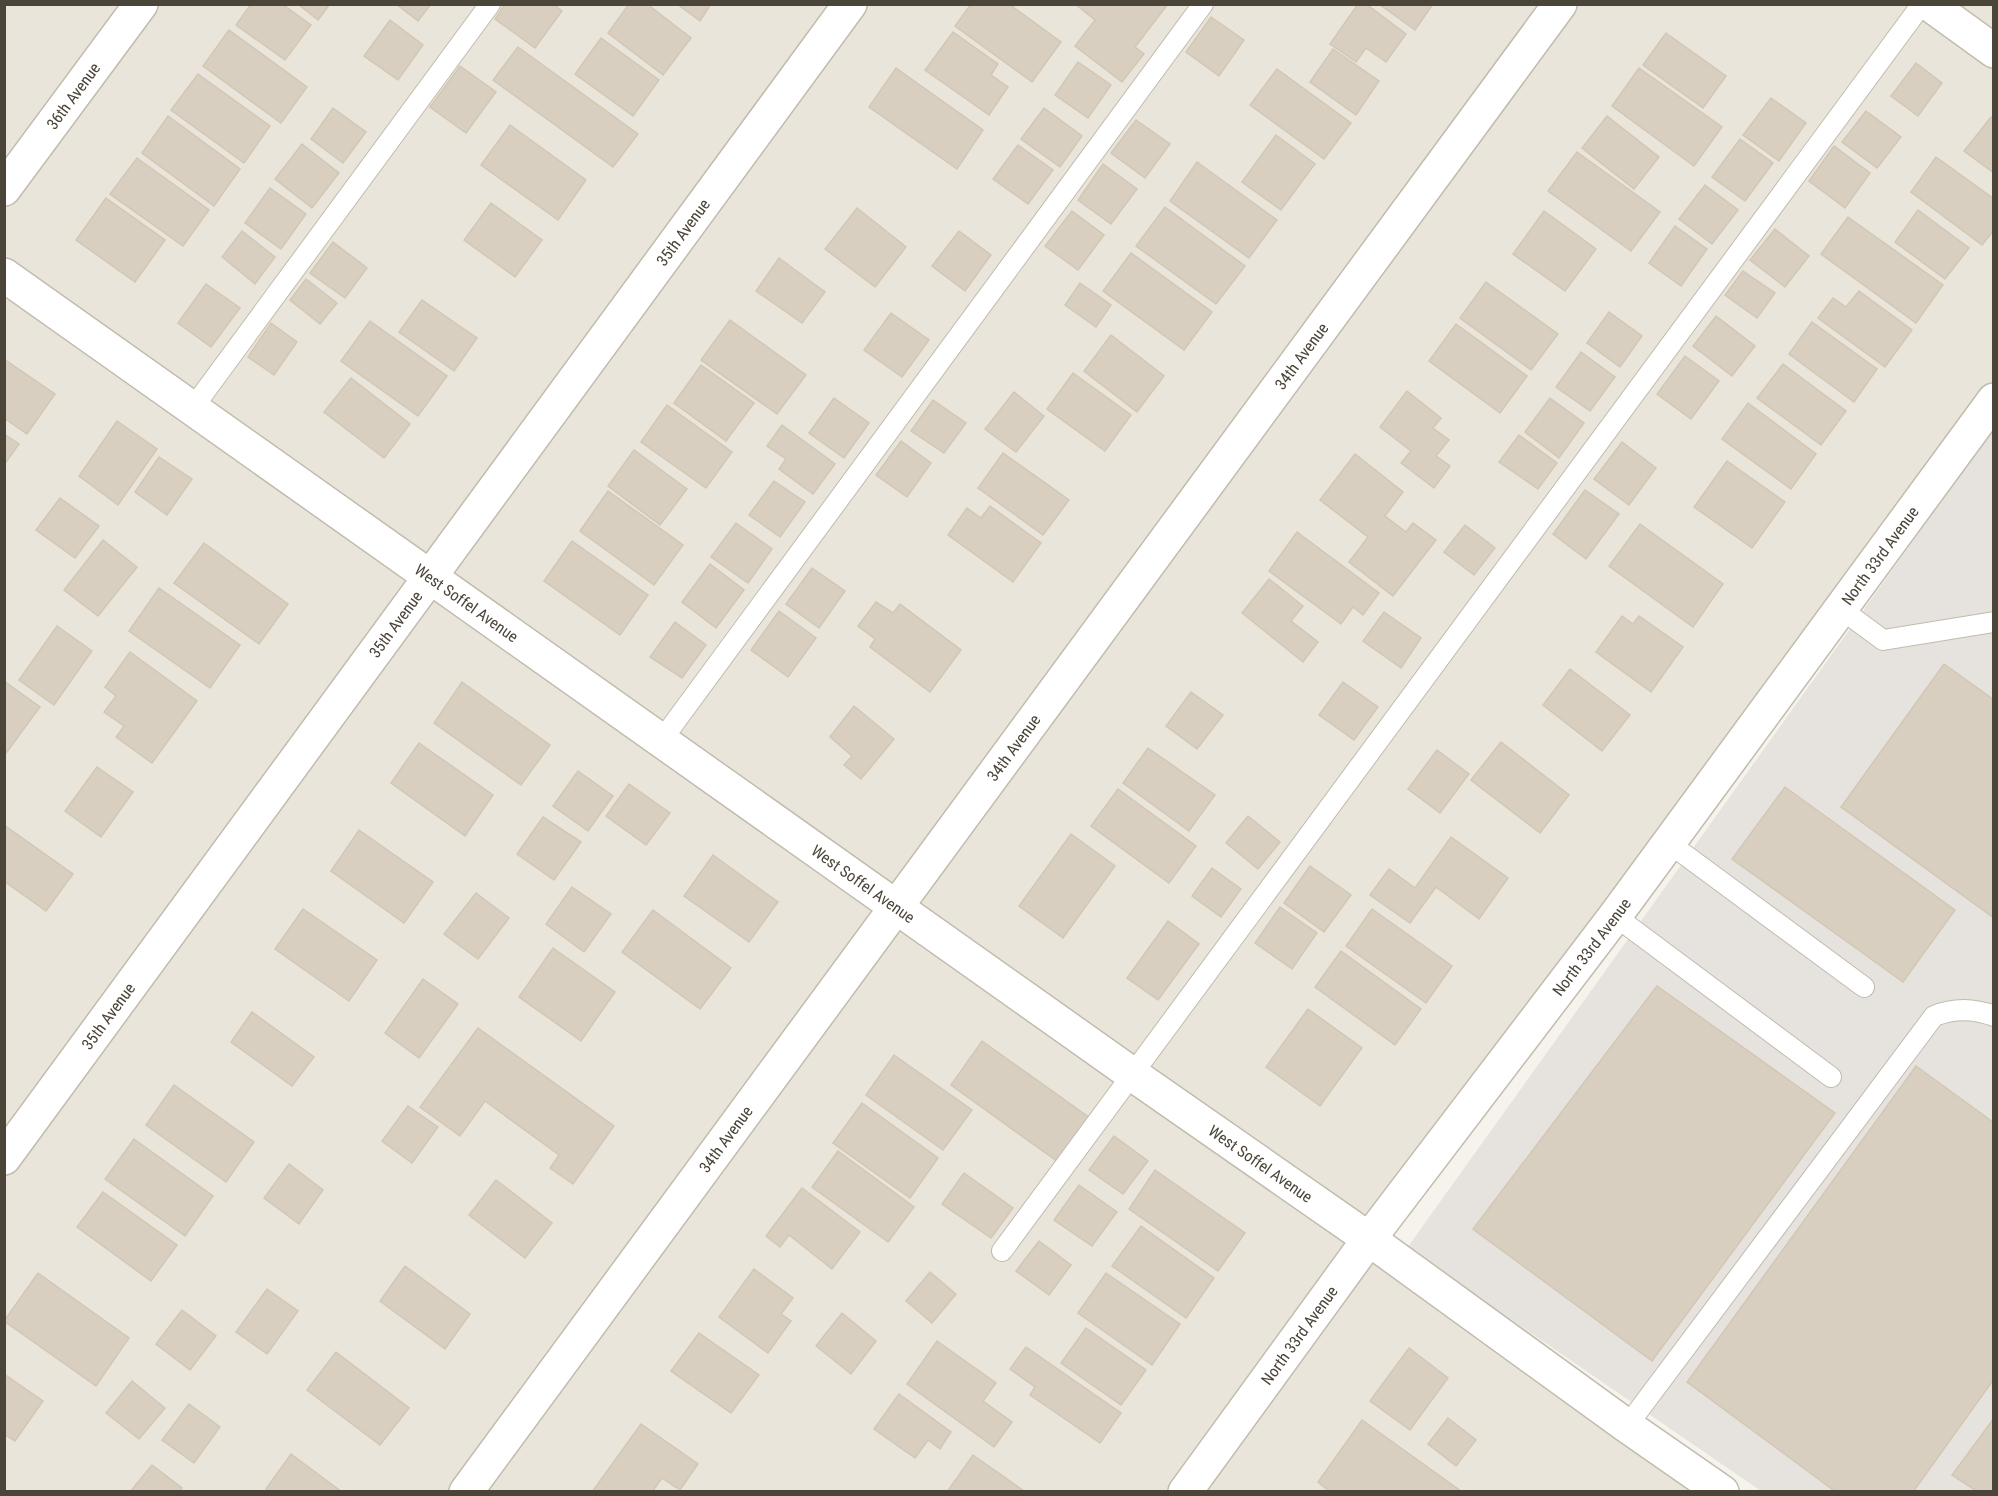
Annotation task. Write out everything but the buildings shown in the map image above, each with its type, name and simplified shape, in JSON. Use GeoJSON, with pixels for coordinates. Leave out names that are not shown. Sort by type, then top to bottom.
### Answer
{"type":"FeatureCollection","features":[{"type":"Feature","properties":{"kind":"street","name":"36th Avenue"},"geometry":{"type":"LineString","coordinates":[[4,189],[141,4]]}},
{"type":"Feature","properties":{"kind":"street","name":"35th Avenue"},"geometry":{"type":"LineString","coordinates":[[4,1158],[850,4]]}},
{"type":"Feature","properties":{"kind":"street","name":"34th Avenue"},"geometry":{"type":"LineString","coordinates":[[466,1491],[1560,4]]}},
{"type":"Feature","properties":{"kind":"street"},"geometry":{"type":"LineString","coordinates":[[1929,4],[1994,51]]}},
{"type":"Feature","properties":{"kind":"street","name":"West Soffel Avenue"},"geometry":{"type":"LineString","coordinates":[[4,275],[1132,1074],[1369,1239],[1627,1426],[1722,1491]]}},
{"type":"Feature","properties":{"kind":"street","name":"North 33rd Avenue"},"geometry":{"type":"LineString","coordinates":[[1185,1491],[1369,1239],[1616,916],[1994,400]]}},
{"type":"Feature","properties":{"kind":"lane"},"geometry":{"type":"LineString","coordinates":[[192,409],[490,4]]}},
{"type":"Feature","properties":{"kind":"lane"},"geometry":{"type":"LineString","coordinates":[[661,741],[1203,4]]}},
{"type":"Feature","properties":{"kind":"lane"},"geometry":{"type":"LineString","coordinates":[[1002,1251],[1922,4]]}},
{"type":"Feature","properties":{"kind":"lane"},"geometry":{"type":"LineString","coordinates":[[1840,609],[1883,640],[1994,622]]}},
{"type":"Feature","properties":{"kind":"lane"},"geometry":{"type":"LineString","coordinates":[[1669,843],[1864,987]]}},
{"type":"Feature","properties":{"kind":"lane"},"geometry":{"type":"LineString","coordinates":[[1616,916],[1831,1077]]}},
{"type":"Feature","properties":{"kind":"lane"},"geometry":{"type":"LineString","coordinates":[[1627,1426],[1934,1016],[1952,1009],[1983,1012],[1994,1016]]}},
{"type":"Feature","properties":{"kind":"shaded area"},"geometry":{"type":"Polygon","coordinates":[[[5,5],[1993,5],[1993,397],[1369,1239],[1722,1491],[5,1492],[5,5]]]}},
{"type":"Feature","properties":{"kind":"shaded area"},"geometry":{"type":"Polygon","coordinates":[[[1993,429],[1993,1491],[1761,1491],[1407,1248],[1993,429]]]}}]}
